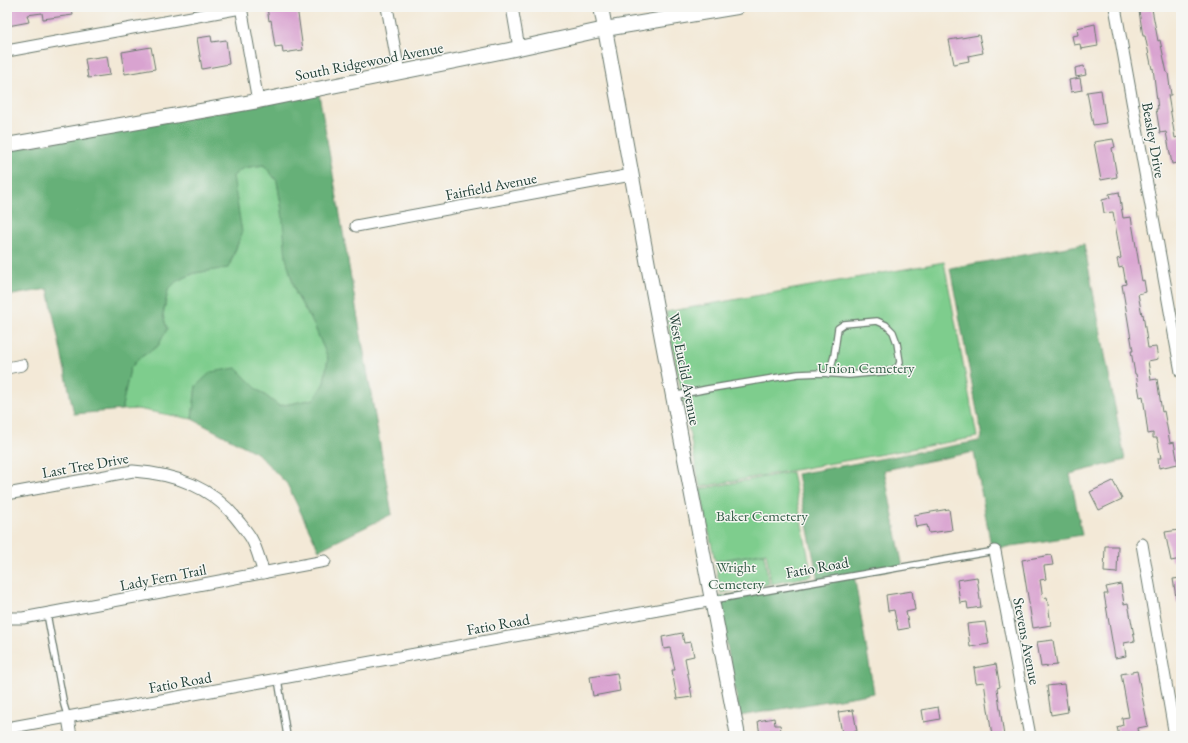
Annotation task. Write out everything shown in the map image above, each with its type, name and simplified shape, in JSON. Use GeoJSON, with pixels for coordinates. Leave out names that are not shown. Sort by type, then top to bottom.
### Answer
{"type":"FeatureCollection","features":[{"type":"Feature","properties":{"kind":"street"},"geometry":{"type":"LineString","coordinates":[[7,51],[241,7],[258,101]]}},
{"type":"Feature","properties":{"kind":"street"},"geometry":{"type":"LineString","coordinates":[[387,7],[399,72]]}},
{"type":"Feature","properties":{"kind":"street"},"geometry":{"type":"LineString","coordinates":[[512,7],[519,48]]}},
{"type":"Feature","properties":{"kind":"street","name":"West Euclid Avenue"},"geometry":{"type":"LineString","coordinates":[[601,7],[631,175],[738,736]]}},
{"type":"Feature","properties":{"kind":"street","name":"South Ridgewood Avenue"},"geometry":{"type":"LineString","coordinates":[[7,145],[258,101],[605,29],[737,7]]}},
{"type":"Feature","properties":{"kind":"street","name":"Beasley Drive"},"geometry":{"type":"LineString","coordinates":[[1115,7],[1181,372]]}},
{"type":"Feature","properties":{"kind":"street","name":"Fairfield Avenue"},"geometry":{"type":"LineString","coordinates":[[356,226],[631,175]]}},
{"type":"Feature","properties":{"kind":"street"},"geometry":{"type":"LineString","coordinates":[[7,368],[22,365]]}},
{"type":"Feature","properties":{"kind":"street","name":"Last Tree Drive"},"geometry":{"type":"LineString","coordinates":[[7,494],[133,471],[152,472],[173,477],[193,484],[214,497],[235,516],[252,538],[264,573]]}},
{"type":"Feature","properties":{"kind":"street"},"geometry":{"type":"LineString","coordinates":[[1142,544],[1175,736]]}},
{"type":"Feature","properties":{"kind":"street","name":"Stevens Avenue"},"geometry":{"type":"LineString","coordinates":[[995,551],[1030,736]]}},
{"type":"Feature","properties":{"kind":"street","name":"Lady Fern Trail"},"geometry":{"type":"LineString","coordinates":[[7,618],[23,618],[47,614],[325,562]]}},
{"type":"Feature","properties":{"kind":"street","name":"Fatio Road"},"geometry":{"type":"LineString","coordinates":[[7,728],[713,600]]}},
{"type":"Feature","properties":{"kind":"street"},"geometry":{"type":"LineString","coordinates":[[68,718],[71,736]]}},
{"type":"Feature","properties":{"kind":"lane"},"geometry":{"type":"LineString","coordinates":[[673,396],[708,388],[798,374],[849,375],[891,371],[898,367],[900,362],[897,343],[893,332],[886,325],[877,321],[844,324],[838,328],[830,374]]}},
{"type":"Feature","properties":{"kind":"lane","name":"Fatio Road"},"geometry":{"type":"LineString","coordinates":[[713,600],[995,551]]}},
{"type":"Feature","properties":{"kind":"lane"},"geometry":{"type":"LineString","coordinates":[[47,614],[64,705],[68,718]]}},
{"type":"Feature","properties":{"kind":"lane"},"geometry":{"type":"LineString","coordinates":[[278,679],[286,736]]}},
{"type":"Feature","properties":{"kind":"green space"},"geometry":{"type":"Polygon","coordinates":[[[319,94],[392,514],[319,550],[287,484],[257,453],[192,419],[196,386],[211,372],[236,368],[258,390],[279,406],[314,399],[324,383],[328,358],[313,323],[296,294],[286,258],[282,210],[277,181],[264,165],[243,168],[233,176],[242,233],[228,268],[195,273],[177,281],[168,290],[163,315],[167,329],[158,346],[138,359],[130,369],[122,410],[74,414],[48,289],[7,296],[7,150],[319,94]]]}},
{"type":"Feature","properties":{"kind":"green space"},"geometry":{"type":"Polygon","coordinates":[[[264,165],[277,181],[296,294],[313,323],[328,358],[324,383],[314,399],[279,406],[258,390],[236,368],[196,386],[192,419],[137,409],[122,410],[130,369],[138,359],[158,346],[167,329],[163,315],[168,290],[177,281],[195,273],[229,267],[242,233],[232,176],[243,168],[264,165]]]}},
{"type":"Feature","properties":{"kind":"green space"},"geometry":{"type":"Polygon","coordinates":[[[1084,244],[1125,460],[1070,474],[1082,535],[1000,548],[1000,545],[991,546],[974,452],[884,470],[903,568],[854,575],[874,693],[740,716],[718,597],[815,580],[817,578],[797,474],[979,441],[982,437],[950,268],[1084,244]]]}},
{"type":"Feature","properties":{"kind":"green space","name":"Union Cemetery"},"geometry":{"type":"Polygon","coordinates":[[[944,262],[977,437],[700,487],[666,312],[944,262]]]}},
{"type":"Feature","properties":{"kind":"green space","name":"Baker Cemetery"},"geometry":{"type":"Polygon","coordinates":[[[792,472],[812,576],[771,584],[766,552],[715,561],[700,489],[792,472]]]}},
{"type":"Feature","properties":{"kind":"green space","name":"Wright Cemetery"},"geometry":{"type":"Polygon","coordinates":[[[764,553],[769,584],[721,593],[715,562],[764,553]]]}},
{"type":"Feature","properties":{"kind":"building"},"geometry":{"type":"Polygon","coordinates":[[[7,7],[72,7],[73,15],[43,19],[42,13],[27,15],[29,22],[8,26],[7,7]]]}},
{"type":"Feature","properties":{"kind":"building"},"geometry":{"type":"Polygon","coordinates":[[[267,7],[297,7],[303,50],[283,53],[282,46],[275,47],[271,20],[269,21],[267,7]]]}},
{"type":"Feature","properties":{"kind":"building"},"geometry":{"type":"Polygon","coordinates":[[[1152,9],[1158,41],[1160,40],[1168,73],[1171,95],[1168,95],[1175,138],[1181,136],[1181,162],[1172,164],[1166,132],[1160,133],[1156,109],[1158,109],[1153,68],[1152,69],[1145,36],[1143,36],[1139,11],[1152,9]]]}},
{"type":"Feature","properties":{"kind":"building"},"geometry":{"type":"Polygon","coordinates":[[[1095,24],[1098,46],[1081,49],[1080,44],[1074,45],[1072,36],[1078,35],[1077,28],[1095,24]]]}},
{"type":"Feature","properties":{"kind":"building"},"geometry":{"type":"Polygon","coordinates":[[[979,35],[983,53],[968,56],[969,61],[954,64],[949,40],[979,35]]]}},
{"type":"Feature","properties":{"kind":"building"},"geometry":{"type":"Polygon","coordinates":[[[211,36],[212,42],[226,40],[229,64],[202,69],[197,38],[211,36]]]}},
{"type":"Feature","properties":{"kind":"building"},"geometry":{"type":"Polygon","coordinates":[[[151,47],[155,69],[125,74],[122,52],[151,47]]]}},
{"type":"Feature","properties":{"kind":"building"},"geometry":{"type":"Polygon","coordinates":[[[107,56],[110,75],[88,78],[85,59],[107,56]]]}},
{"type":"Feature","properties":{"kind":"building"},"geometry":{"type":"Polygon","coordinates":[[[1084,66],[1086,75],[1076,77],[1075,68],[1084,66]]]}},
{"type":"Feature","properties":{"kind":"building"},"geometry":{"type":"Polygon","coordinates":[[[1080,78],[1082,90],[1071,92],[1069,80],[1080,78]]]}},
{"type":"Feature","properties":{"kind":"building"},"geometry":{"type":"Polygon","coordinates":[[[1101,90],[1106,123],[1093,125],[1087,92],[1101,90]]]}},
{"type":"Feature","properties":{"kind":"building"},"geometry":{"type":"Polygon","coordinates":[[[1113,139],[1115,147],[1112,148],[1117,177],[1101,180],[1094,142],[1113,139]]]}},
{"type":"Feature","properties":{"kind":"building"},"geometry":{"type":"Polygon","coordinates":[[[1119,192],[1123,218],[1131,217],[1142,281],[1144,280],[1146,292],[1138,294],[1142,315],[1143,314],[1148,348],[1156,347],[1158,359],[1148,361],[1151,380],[1157,379],[1162,412],[1164,411],[1170,443],[1174,442],[1178,464],[1159,468],[1158,458],[1161,458],[1157,438],[1153,438],[1153,433],[1148,434],[1143,396],[1140,397],[1135,374],[1131,351],[1133,351],[1122,285],[1126,284],[1123,267],[1119,268],[1117,259],[1121,258],[1113,212],[1104,213],[1102,200],[1110,198],[1109,194],[1119,192]]]}},
{"type":"Feature","properties":{"kind":"building"},"geometry":{"type":"Polygon","coordinates":[[[1113,481],[1122,499],[1099,510],[1090,492],[1113,481]]]}},
{"type":"Feature","properties":{"kind":"building"},"geometry":{"type":"Polygon","coordinates":[[[949,509],[952,530],[929,533],[927,525],[916,527],[914,515],[949,509]]]}},
{"type":"Feature","properties":{"kind":"building"},"geometry":{"type":"Polygon","coordinates":[[[1179,530],[1181,540],[1181,559],[1171,561],[1165,532],[1179,530]]]}},
{"type":"Feature","properties":{"kind":"building"},"geometry":{"type":"Polygon","coordinates":[[[1105,546],[1118,546],[1117,573],[1104,572],[1105,546]]]}},
{"type":"Feature","properties":{"kind":"building"},"geometry":{"type":"Polygon","coordinates":[[[1051,555],[1053,565],[1044,566],[1046,579],[1040,580],[1043,598],[1047,597],[1051,625],[1033,628],[1022,560],[1051,555]]]}},
{"type":"Feature","properties":{"kind":"building"},"geometry":{"type":"Polygon","coordinates":[[[977,577],[981,607],[968,609],[967,602],[960,603],[957,580],[977,577]]]}},
{"type":"Feature","properties":{"kind":"building"},"geometry":{"type":"Polygon","coordinates":[[[1181,578],[1181,602],[1177,603],[1173,579],[1181,578]]]}},
{"type":"Feature","properties":{"kind":"building"},"geometry":{"type":"Polygon","coordinates":[[[1121,584],[1124,604],[1128,603],[1135,641],[1124,643],[1126,656],[1115,658],[1104,594],[1108,594],[1106,587],[1121,584]]]}},
{"type":"Feature","properties":{"kind":"building"},"geometry":{"type":"Polygon","coordinates":[[[912,591],[915,610],[906,612],[909,628],[898,630],[894,610],[888,611],[886,595],[912,591]]]}},
{"type":"Feature","properties":{"kind":"building"},"geometry":{"type":"Polygon","coordinates":[[[985,622],[989,644],[970,647],[967,624],[985,622]]]}},
{"type":"Feature","properties":{"kind":"building"},"geometry":{"type":"Polygon","coordinates":[[[682,633],[684,643],[691,642],[694,656],[685,658],[692,697],[677,699],[672,670],[675,670],[670,648],[664,649],[662,637],[682,633]]]}},
{"type":"Feature","properties":{"kind":"building"},"geometry":{"type":"Polygon","coordinates":[[[1053,640],[1057,665],[1041,667],[1037,642],[1053,640]]]}},
{"type":"Feature","properties":{"kind":"building"},"geometry":{"type":"Polygon","coordinates":[[[996,664],[1000,687],[997,688],[1004,736],[992,736],[984,682],[976,683],[974,668],[996,664]]]}},
{"type":"Feature","properties":{"kind":"building"},"geometry":{"type":"Polygon","coordinates":[[[1137,671],[1148,726],[1138,728],[1139,736],[1119,736],[1117,727],[1123,725],[1122,718],[1129,717],[1121,674],[1137,671]]]}},
{"type":"Feature","properties":{"kind":"building"},"geometry":{"type":"Polygon","coordinates":[[[617,673],[620,691],[593,696],[590,677],[617,673]]]}},
{"type":"Feature","properties":{"kind":"building"},"geometry":{"type":"Polygon","coordinates":[[[1064,684],[1068,712],[1051,715],[1047,686],[1064,684]]]}},
{"type":"Feature","properties":{"kind":"building"},"geometry":{"type":"Polygon","coordinates":[[[938,707],[940,719],[924,722],[922,710],[938,707]]]}},
{"type":"Feature","properties":{"kind":"building"},"geometry":{"type":"Polygon","coordinates":[[[853,710],[857,731],[842,733],[838,712],[853,710]]]}},
{"type":"Feature","properties":{"kind":"building"},"geometry":{"type":"Polygon","coordinates":[[[774,718],[775,725],[780,725],[782,736],[760,736],[758,721],[774,718]]]}}]}
